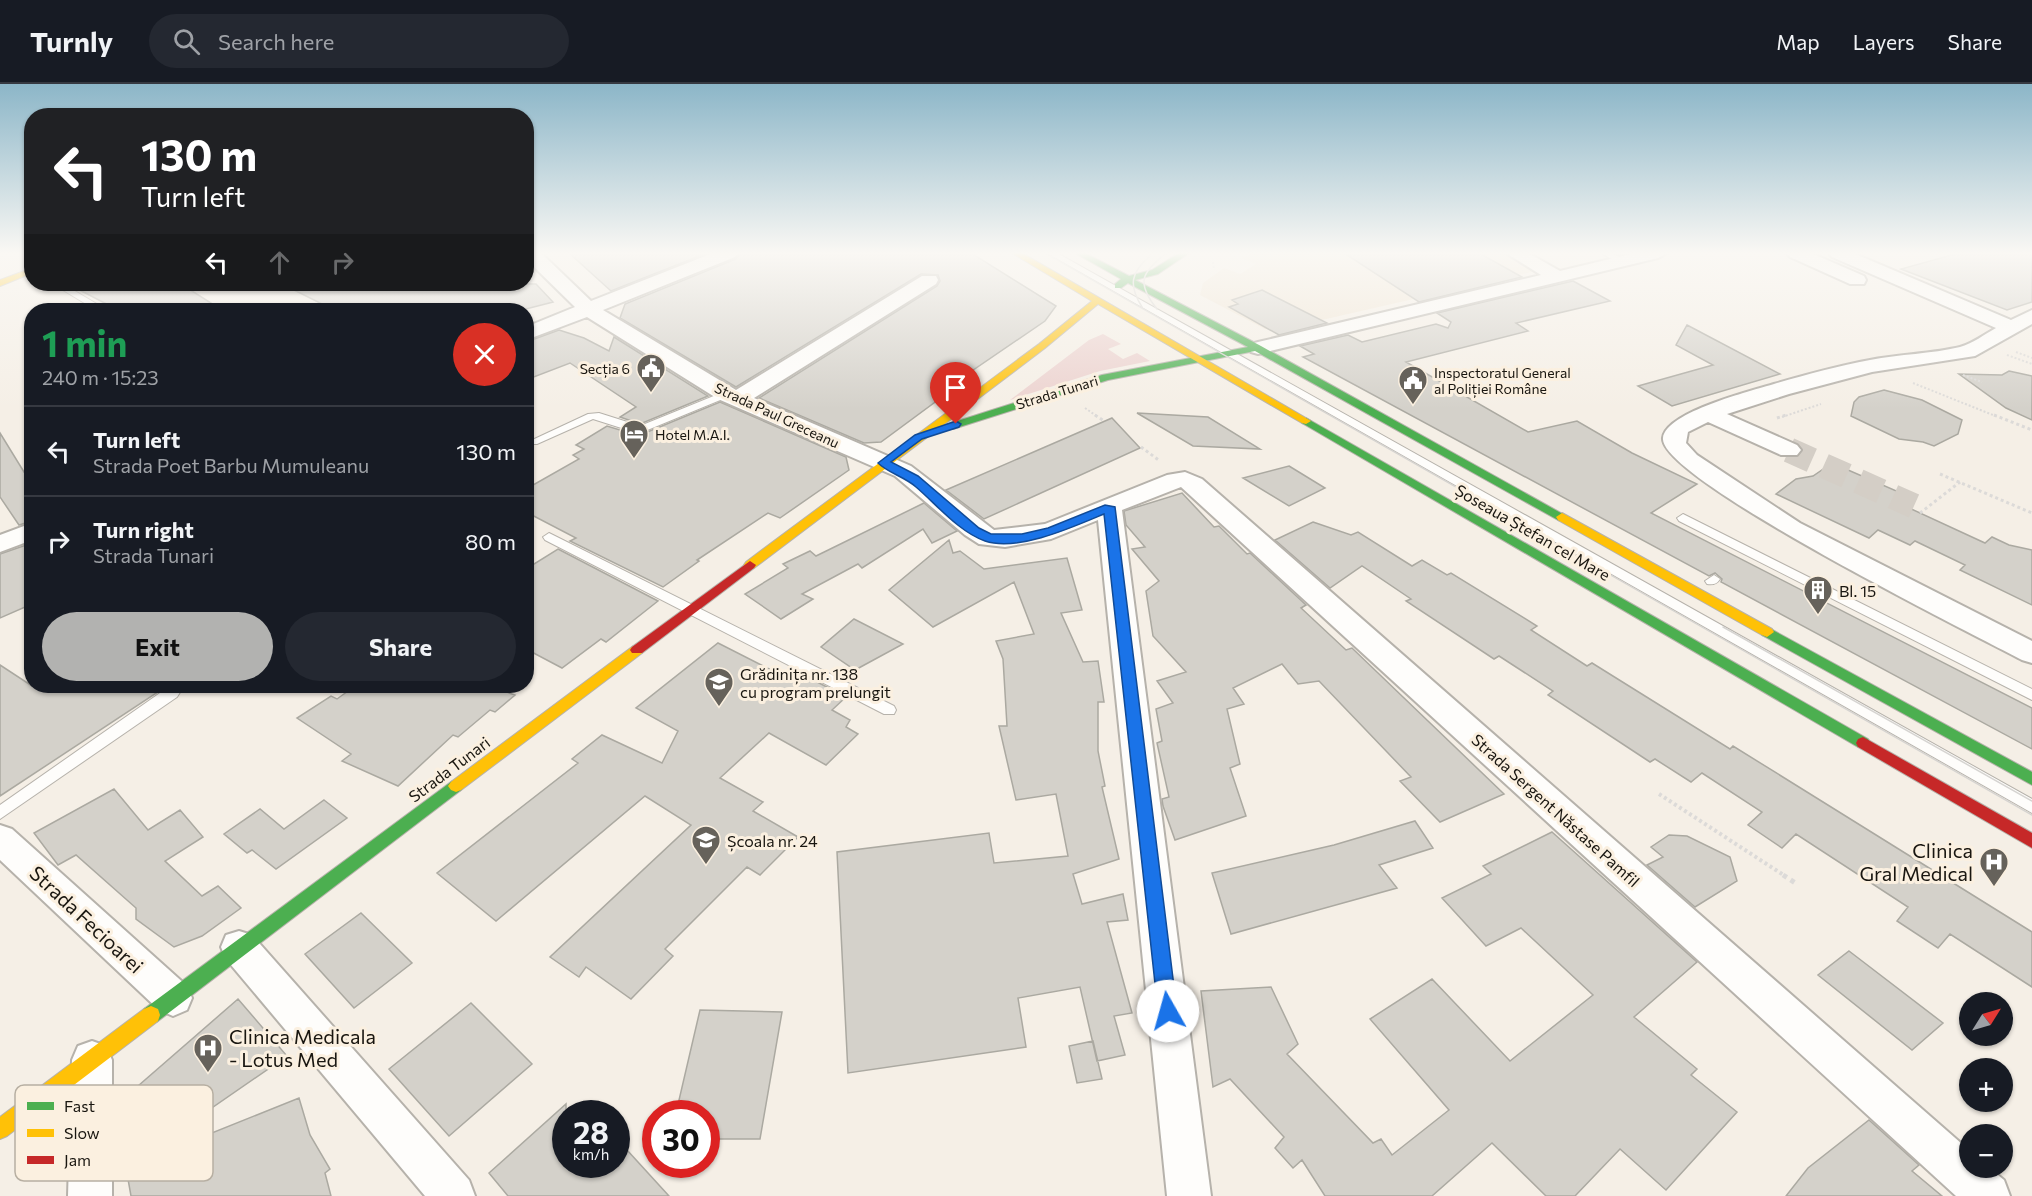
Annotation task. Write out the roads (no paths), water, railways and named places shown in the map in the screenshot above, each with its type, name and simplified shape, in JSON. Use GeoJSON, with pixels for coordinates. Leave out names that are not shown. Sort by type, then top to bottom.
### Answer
{"type":"FeatureCollection","features":[{"type":"Feature","properties":{"kind":"main road","name":"Strada Tunari"},"geometry":{"type":"LineString","coordinates":[[59,1085],[239,947],[1042,346],[1092,305]]}},
{"type":"Feature","properties":{"kind":"main road","name":"Șoseaua Ștefan cel Mare"},"geometry":{"type":"LineString","coordinates":[[1104,305],[2032,841]]}},
{"type":"Feature","properties":{"kind":"main road","name":"Șoseaua Ștefan cel Mare"},"geometry":{"type":"LineString","coordinates":[[1176,305],[1258,348],[2032,779]]}},
{"type":"Feature","properties":{"kind":"main road","name":"Strada Tunari"},"geometry":{"type":"LineString","coordinates":[[919,437],[1074,385],[1258,348]]}},
{"type":"Feature","properties":{"kind":"main road","name":"Strada Tunari"},"geometry":{"type":"LineString","coordinates":[[0,1129],[15,1118]]}},
{"type":"Feature","properties":{"kind":"street","name":"Strada Paul Greceanu"},"geometry":{"type":"LineString","coordinates":[[584,305],[731,397],[884,463],[914,479],[975,531],[988,538],[1013,539],[1051,531],[1109,507]]}},
{"type":"Feature","properties":{"kind":"street"},"geometry":{"type":"LineString","coordinates":[[534,331],[598,305]]}},
{"type":"Feature","properties":{"kind":"street"},"geometry":{"type":"LineString","coordinates":[[731,397],[887,305]]}},
{"type":"Feature","properties":{"kind":"street"},"geometry":{"type":"LineString","coordinates":[[1258,348],[1440,305]]}},
{"type":"Feature","properties":{"kind":"street"},"geometry":{"type":"LineString","coordinates":[[1915,305],[1942,314],[1965,307]]}},
{"type":"Feature","properties":{"kind":"street"},"geometry":{"type":"LineString","coordinates":[[1960,305],[2022,321]]}},
{"type":"Feature","properties":{"kind":"street"},"geometry":{"type":"LineString","coordinates":[[2022,321],[1968,352],[1871,366],[1780,389],[1707,412],[1679,428],[1674,437],[1675,444],[1689,460],[1791,528],[2032,653]]}},
{"type":"Feature","properties":{"kind":"street"},"geometry":{"type":"LineString","coordinates":[[1707,412],[1789,450]]}},
{"type":"Feature","properties":{"kind":"street","name":"Strada Sergent Năstase Pamfil"},"geometry":{"type":"LineString","coordinates":[[1109,507],[1167,482],[1185,479],[1193,484],[1988,1196]]}},
{"type":"Feature","properties":{"kind":"street"},"geometry":{"type":"LineString","coordinates":[[1109,507],[1189,1196]]}},
{"type":"Feature","properties":{"kind":"street"},"geometry":{"type":"LineString","coordinates":[[0,544],[24,534]]}},
{"type":"Feature","properties":{"kind":"street","name":"Strada Fecioarei"},"geometry":{"type":"LineString","coordinates":[[0,839],[173,998]]}},
{"type":"Feature","properties":{"kind":"street"},"geometry":{"type":"LineString","coordinates":[[239,947],[453,1196]]}},
{"type":"Feature","properties":{"kind":"street"},"geometry":{"type":"LineString","coordinates":[[92,1060],[92,1085]]}},
{"type":"Feature","properties":{"kind":"street"},"geometry":{"type":"LineString","coordinates":[[90,1181],[90,1196]]}},
{"type":"Feature","properties":{"kind":"lane","name":"Șoseaua Ștefan cel Mare"},"geometry":{"type":"LineString","coordinates":[[1143,305],[2032,807]]}},
{"type":"Feature","properties":{"kind":"lane"},"geometry":{"type":"LineString","coordinates":[[534,442],[592,416],[599,416],[630,429],[641,429],[731,397]]}},
{"type":"Feature","properties":{"kind":"lane"},"geometry":{"type":"LineString","coordinates":[[1683,518],[1745,555],[2032,695]]}},
{"type":"Feature","properties":{"kind":"lane"},"geometry":{"type":"LineString","coordinates":[[549,537],[889,710]]}},
{"type":"Feature","properties":{"kind":"lane"},"geometry":{"type":"LineString","coordinates":[[0,813],[172,693]]}},
{"type":"Feature","properties":{"kind":"tunnel"},"geometry":{"type":"LineString","coordinates":[[1789,450],[1914,506]]}},
{"type":"Feature","properties":{"kind":"tram line"},"geometry":{"type":"LineString","coordinates":[[1136,305],[2032,815]]}},
{"type":"Feature","properties":{"kind":"tram line"},"geometry":{"type":"LineString","coordinates":[[1154,305],[1157,309]]}},
{"type":"Feature","properties":{"kind":"tram line"},"geometry":{"type":"LineString","coordinates":[[1723,627],[2032,801]]}},
{"type":"Feature","properties":{"kind":"place","name":"Secția 6"},"geometry":{"type":"Point","coordinates":[651,394]}},
{"type":"Feature","properties":{"kind":"place","name":"Inspectoratul General al Poliției Române"},"geometry":{"type":"Point","coordinates":[1413,406]}},
{"type":"Feature","properties":{"kind":"place","name":"Hotel M.A.I."},"geometry":{"type":"Point","coordinates":[634,460]}},
{"type":"Feature","properties":{"kind":"place","name":"Bl. 15"},"geometry":{"type":"Point","coordinates":[1818,616]}},
{"type":"Feature","properties":{"kind":"place","name":"Grădinița nr. 138 cu program prelungit"},"geometry":{"type":"Point","coordinates":[719,708]}},
{"type":"Feature","properties":{"kind":"place","name":"Școala nr. 24"},"geometry":{"type":"Point","coordinates":[706,866]}},
{"type":"Feature","properties":{"kind":"place","name":"Clinica Gral Medical"},"geometry":{"type":"Point","coordinates":[1994,888]}},
{"type":"Feature","properties":{"kind":"place","name":"Clinica Medicala - Lotus Med"},"geometry":{"type":"Point","coordinates":[208,1074]}}]}
